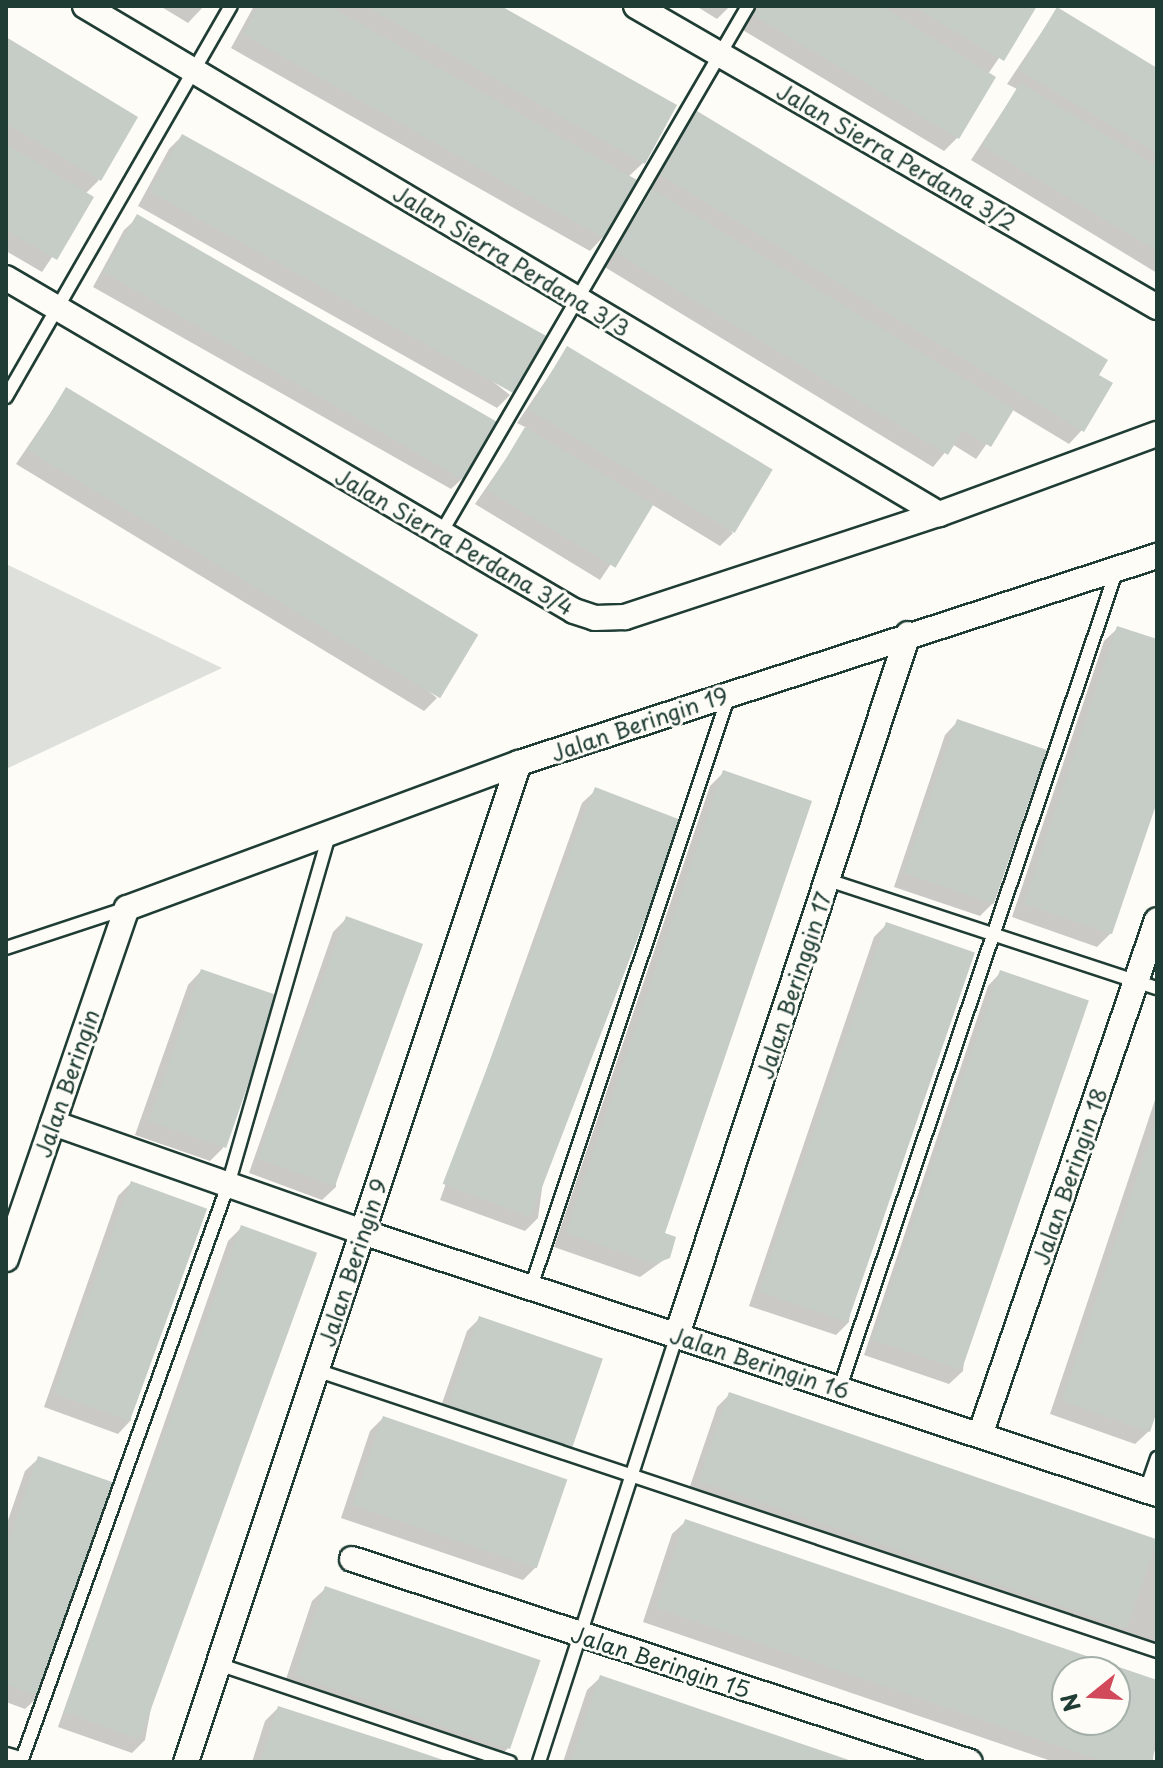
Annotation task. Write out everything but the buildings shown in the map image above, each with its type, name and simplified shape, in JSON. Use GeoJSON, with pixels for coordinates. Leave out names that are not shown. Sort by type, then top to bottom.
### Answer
{"type":"FeatureCollection","features":[{"type":"Feature","properties":{"kind":"street","name":"Jalan Sierra Perdana 3/3"},"geometry":{"type":"LineString","coordinates":[[85,6],[939,514]]}},
{"type":"Feature","properties":{"kind":"street","name":"Jalan Sierra Perdana 3/2"},"geometry":{"type":"LineString","coordinates":[[636,6],[1157,307]]}},
{"type":"Feature","properties":{"kind":"street","name":"Jalan Sierra Perdana 3/4"},"geometry":{"type":"LineString","coordinates":[[6,278],[574,611],[595,618],[625,617],[939,514],[1157,434]]}},
{"type":"Feature","properties":{"kind":"street","name":"Jalan Beringin 19"},"geometry":{"type":"LineString","coordinates":[[127,908],[519,763],[908,634],[1157,556]]}},
{"type":"Feature","properties":{"kind":"street","name":"Jalan Beringgin 17"},"geometry":{"type":"LineString","coordinates":[[677,1335],[908,634]]}},
{"type":"Feature","properties":{"kind":"street","name":"Jalan Beringin 9"},"geometry":{"type":"LineString","coordinates":[[186,1762],[519,763]]}},
{"type":"Feature","properties":{"kind":"street","name":"Jalan Beringin"},"geometry":{"type":"LineString","coordinates":[[6,1259],[127,908]]}},
{"type":"Feature","properties":{"kind":"street","name":"Jalan Beringin 18"},"geometry":{"type":"LineString","coordinates":[[981,1432],[1146,985],[1157,920]]}},
{"type":"Feature","properties":{"kind":"street","name":"Jalan Beringin 16"},"geometry":{"type":"LineString","coordinates":[[53,1123],[362,1232],[981,1432],[1152,1492]]}},
{"type":"Feature","properties":{"kind":"street","name":"Jalan Beringin 15"},"geometry":{"type":"LineString","coordinates":[[352,1559],[970,1762]]}},
{"type":"Feature","properties":{"kind":"street"},"geometry":{"type":"LineString","coordinates":[[6,1760],[13,1762]]}},
{"type":"Feature","properties":{"kind":"lane"},"geometry":{"type":"LineString","coordinates":[[6,397],[59,310],[231,6]]}},
{"type":"Feature","properties":{"kind":"lane"},"geometry":{"type":"LineString","coordinates":[[441,533],[748,6]]}},
{"type":"Feature","properties":{"kind":"lane"},"geometry":{"type":"LineString","coordinates":[[840,1387],[1117,569]]}},
{"type":"Feature","properties":{"kind":"lane"},"geometry":{"type":"LineString","coordinates":[[531,1287],[730,692]]}},
{"type":"Feature","properties":{"kind":"lane"},"geometry":{"type":"LineString","coordinates":[[21,1762],[228,1185],[330,832]]}},
{"type":"Feature","properties":{"kind":"lane"},"geometry":{"type":"LineString","coordinates":[[828,880],[1146,985]]}},
{"type":"Feature","properties":{"kind":"lane"},"geometry":{"type":"LineString","coordinates":[[6,948],[127,908]]}},
{"type":"Feature","properties":{"kind":"lane"},"geometry":{"type":"LineString","coordinates":[[539,1762],[677,1335]]}},
{"type":"Feature","properties":{"kind":"lane"},"geometry":{"type":"LineString","coordinates":[[316,1370],[1157,1651]]}},
{"type":"Feature","properties":{"kind":"lane"},"geometry":{"type":"LineString","coordinates":[[1152,1492],[1157,1458]]}},
{"type":"Feature","properties":{"kind":"lane"},"geometry":{"type":"LineString","coordinates":[[218,1664],[510,1762]]}},
{"type":"Feature","properties":{"kind":"shaded area"},"geometry":{"type":"Polygon","coordinates":[[[6,564],[222,668],[6,769],[6,564]]]}}]}
